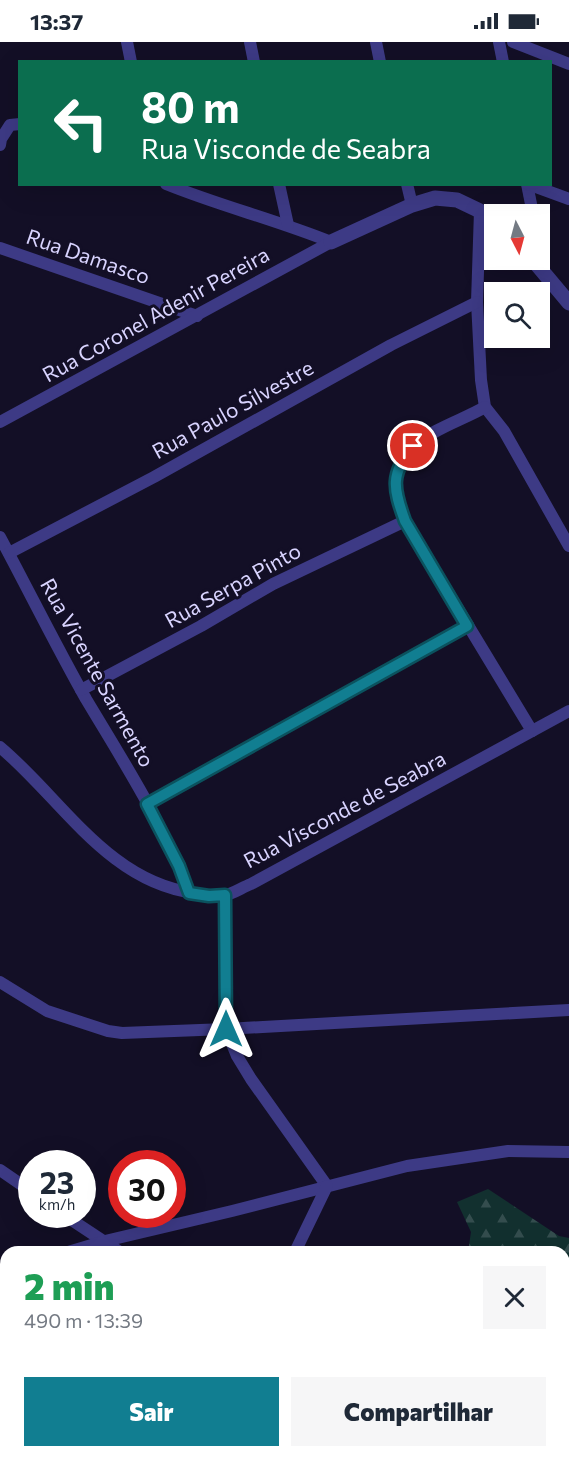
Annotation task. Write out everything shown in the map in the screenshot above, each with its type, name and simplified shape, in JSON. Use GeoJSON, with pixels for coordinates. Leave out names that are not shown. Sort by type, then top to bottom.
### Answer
{"type":"FeatureCollection","features":[{"type":"Feature","properties":{"kind":"street"},"geometry":{"type":"LineString","coordinates":[[127,42],[131,60]]}},
{"type":"Feature","properties":{"kind":"street"},"geometry":{"type":"LineString","coordinates":[[250,42],[254,60]]}},
{"type":"Feature","properties":{"kind":"street"},"geometry":{"type":"LineString","coordinates":[[376,42],[380,60]]}},
{"type":"Feature","properties":{"kind":"street"},"geometry":{"type":"LineString","coordinates":[[499,42],[503,60]]}},
{"type":"Feature","properties":{"kind":"street"},"geometry":{"type":"LineString","coordinates":[[513,42],[569,64]]}},
{"type":"Feature","properties":{"kind":"street"},"geometry":{"type":"LineString","coordinates":[[0,145],[9,125],[18,124]]}},
{"type":"Feature","properties":{"kind":"street"},"geometry":{"type":"LineString","coordinates":[[171,186],[230,208],[288,225],[331,242],[412,205],[435,198],[457,200],[484,214]]}},
{"type":"Feature","properties":{"kind":"street"},"geometry":{"type":"LineString","coordinates":[[279,186],[288,225]]}},
{"type":"Feature","properties":{"kind":"street"},"geometry":{"type":"LineString","coordinates":[[407,186],[412,205]]}},
{"type":"Feature","properties":{"kind":"street"},"geometry":{"type":"LineString","coordinates":[[527,186],[531,204]]}},
{"type":"Feature","properties":{"kind":"street"},"geometry":{"type":"LineString","coordinates":[[533,186],[569,198]]}},
{"type":"Feature","properties":{"kind":"street"},"geometry":{"type":"LineString","coordinates":[[480,211],[477,302],[481,380],[485,407],[504,431],[569,546]]}},
{"type":"Feature","properties":{"kind":"street","name":"Rua Coronel Adenir Pereira"},"geometry":{"type":"LineString","coordinates":[[0,422],[331,242]]}},
{"type":"Feature","properties":{"kind":"street","name":"Rua Damasco"},"geometry":{"type":"LineString","coordinates":[[0,248],[197,316]]}},
{"type":"Feature","properties":{"kind":"street"},"geometry":{"type":"LineString","coordinates":[[542,270],[569,303]]}},
{"type":"Feature","properties":{"kind":"street","name":"Rua Paulo Silvestre"},"geometry":{"type":"LineString","coordinates":[[9,553],[154,477],[391,345],[477,302]]}},
{"type":"Feature","properties":{"kind":"street"},"geometry":{"type":"LineString","coordinates":[[485,407],[413,446],[400,462],[396,484],[398,502],[405,521],[532,731]]}},
{"type":"Feature","properties":{"kind":"street","name":"Rua Serpa Pinto"},"geometry":{"type":"LineString","coordinates":[[81,690],[201,626],[273,584],[405,521]]}},
{"type":"Feature","properties":{"kind":"street","name":"Rua Vicente Sarmento"},"geometry":{"type":"LineString","coordinates":[[0,537],[81,690],[147,804],[179,866],[189,893]]}},
{"type":"Feature","properties":{"kind":"street"},"geometry":{"type":"LineString","coordinates":[[147,804],[467,626]]}},
{"type":"Feature","properties":{"kind":"street","name":"Rua Visconde de Seabra"},"geometry":{"type":"LineString","coordinates":[[0,747],[38,782],[94,842],[141,875],[162,886],[189,893],[209,896],[225,895],[251,884],[569,711]]}},
{"type":"Feature","properties":{"kind":"street"},"geometry":{"type":"LineString","coordinates":[[225,895],[226,1029],[237,1056],[251,1079],[327,1186]]}},
{"type":"Feature","properties":{"kind":"street"},"geometry":{"type":"LineString","coordinates":[[0,982],[46,1011],[108,1031],[122,1033],[569,1010]]}},
{"type":"Feature","properties":{"kind":"street"},"geometry":{"type":"LineString","coordinates":[[88,1246],[407,1166],[508,1151],[569,1152]]}},
{"type":"Feature","properties":{"kind":"street"},"geometry":{"type":"LineString","coordinates":[[0,1170],[18,1182]]}},
{"type":"Feature","properties":{"kind":"street"},"geometry":{"type":"LineString","coordinates":[[298,1246],[327,1186]]}},
{"type":"Feature","properties":{"kind":"street"},"geometry":{"type":"LineString","coordinates":[[84,1228],[112,1246]]}},
{"type":"Feature","properties":{"kind":"green space"},"geometry":{"type":"Polygon","coordinates":[[[488,1189],[559,1236],[569,1238],[569,1246],[469,1246],[471,1232],[457,1202],[488,1189]]]}},
{"type":"Feature","properties":{"kind":"route"},"geometry":{"type":"LineString","coordinates":[[226,1029],[225,895],[209,896],[189,893],[179,866],[147,804],[467,626],[405,521],[398,502],[396,484],[400,462],[413,446]]}}]}
